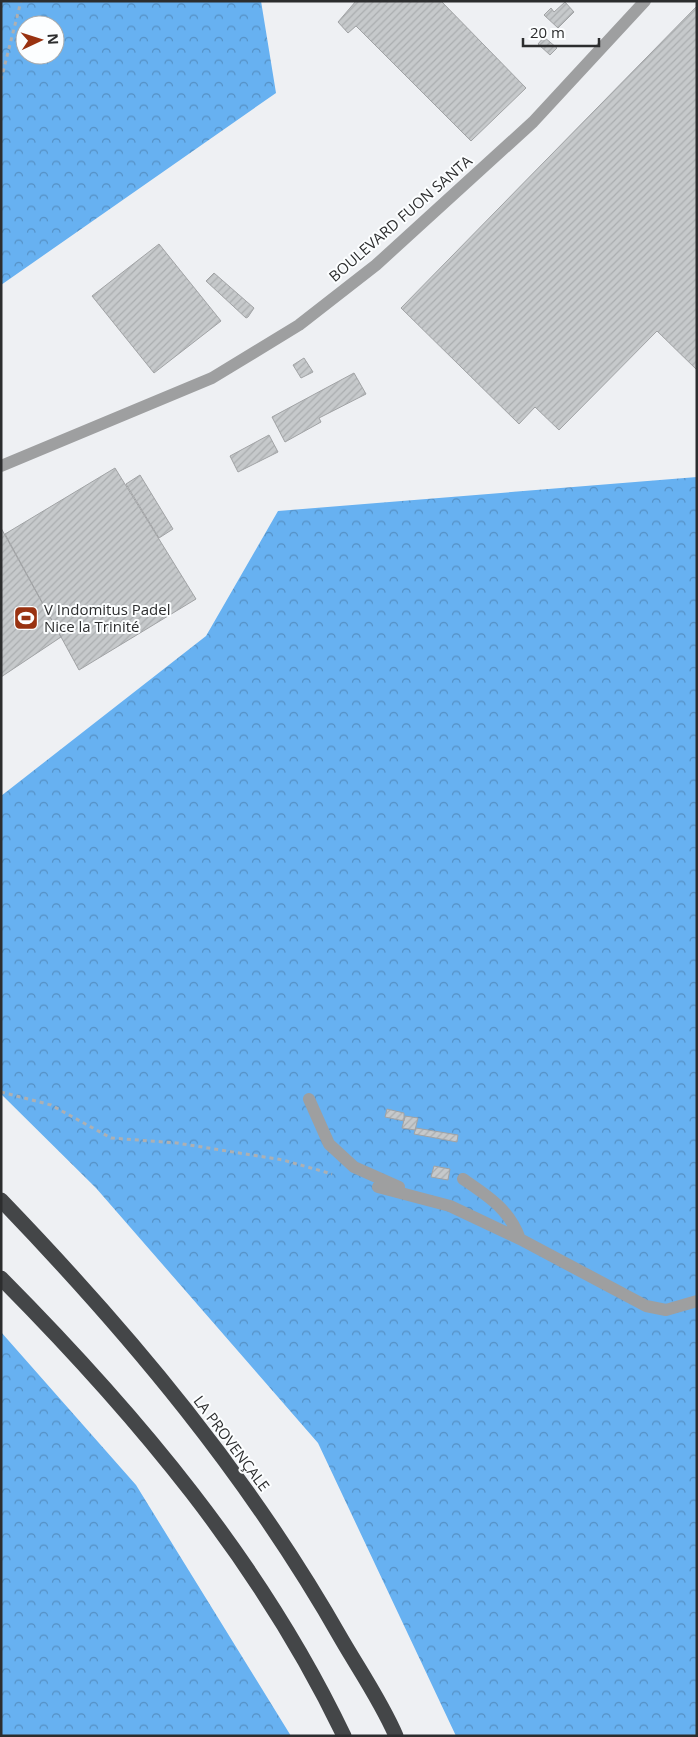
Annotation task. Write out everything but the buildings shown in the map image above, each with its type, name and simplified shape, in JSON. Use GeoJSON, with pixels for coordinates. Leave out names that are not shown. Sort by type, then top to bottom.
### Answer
{"type":"FeatureCollection","features":[{"type":"Feature","properties":{"kind":"highway","name":"LA PROVENÇALE"},"geometry":{"type":"LineString","coordinates":[[1,1200],[125,1334],[227,1460],[306,1577],[396,1736]]}},
{"type":"Feature","properties":{"kind":"highway"},"geometry":{"type":"LineString","coordinates":[[1,1278],[64,1341],[143,1430],[215,1522],[270,1603],[344,1736]]}},
{"type":"Feature","properties":{"kind":"street","name":"BOULEVARD FUON SANTA"},"geometry":{"type":"LineString","coordinates":[[1,466],[212,378],[299,325],[376,265],[532,122],[645,1]]}},
{"type":"Feature","properties":{"kind":"street"},"geometry":{"type":"LineString","coordinates":[[309,1099],[329,1144],[354,1167],[394,1184],[409,1194]]}},
{"type":"Feature","properties":{"kind":"street"},"geometry":{"type":"LineString","coordinates":[[463,1179],[494,1200],[514,1222],[520,1239]]}},
{"type":"Feature","properties":{"kind":"street"},"geometry":{"type":"LineString","coordinates":[[378,1187],[450,1206],[520,1239],[646,1306],[666,1310],[697,1302]]}},
{"type":"Feature","properties":{"kind":"path"},"geometry":{"type":"LineString","coordinates":[[1,80],[22,1]]}},
{"type":"Feature","properties":{"kind":"path"},"geometry":{"type":"LineString","coordinates":[[1,1092],[51,1106],[111,1138],[177,1143],[284,1160],[340,1176]]}},
{"type":"Feature","properties":{"kind":"green space"},"geometry":{"type":"Polygon","coordinates":[[[1,1],[261,1],[276,93],[1,285],[1,1]]]}},
{"type":"Feature","properties":{"kind":"green space"},"geometry":{"type":"Polygon","coordinates":[[[697,477],[697,1736],[456,1736],[318,1443],[96,1188],[1,1094],[1,796],[206,636],[278,511],[697,477]]]}},
{"type":"Feature","properties":{"kind":"green space"},"geometry":{"type":"Polygon","coordinates":[[[1,1332],[136,1485],[291,1736],[1,1736],[1,1332]]]}},
{"type":"Feature","properties":{"kind":"place","name":"V Indomitus Padel Nice la Trinité"},"geometry":{"type":"Point","coordinates":[26,618]}}]}
